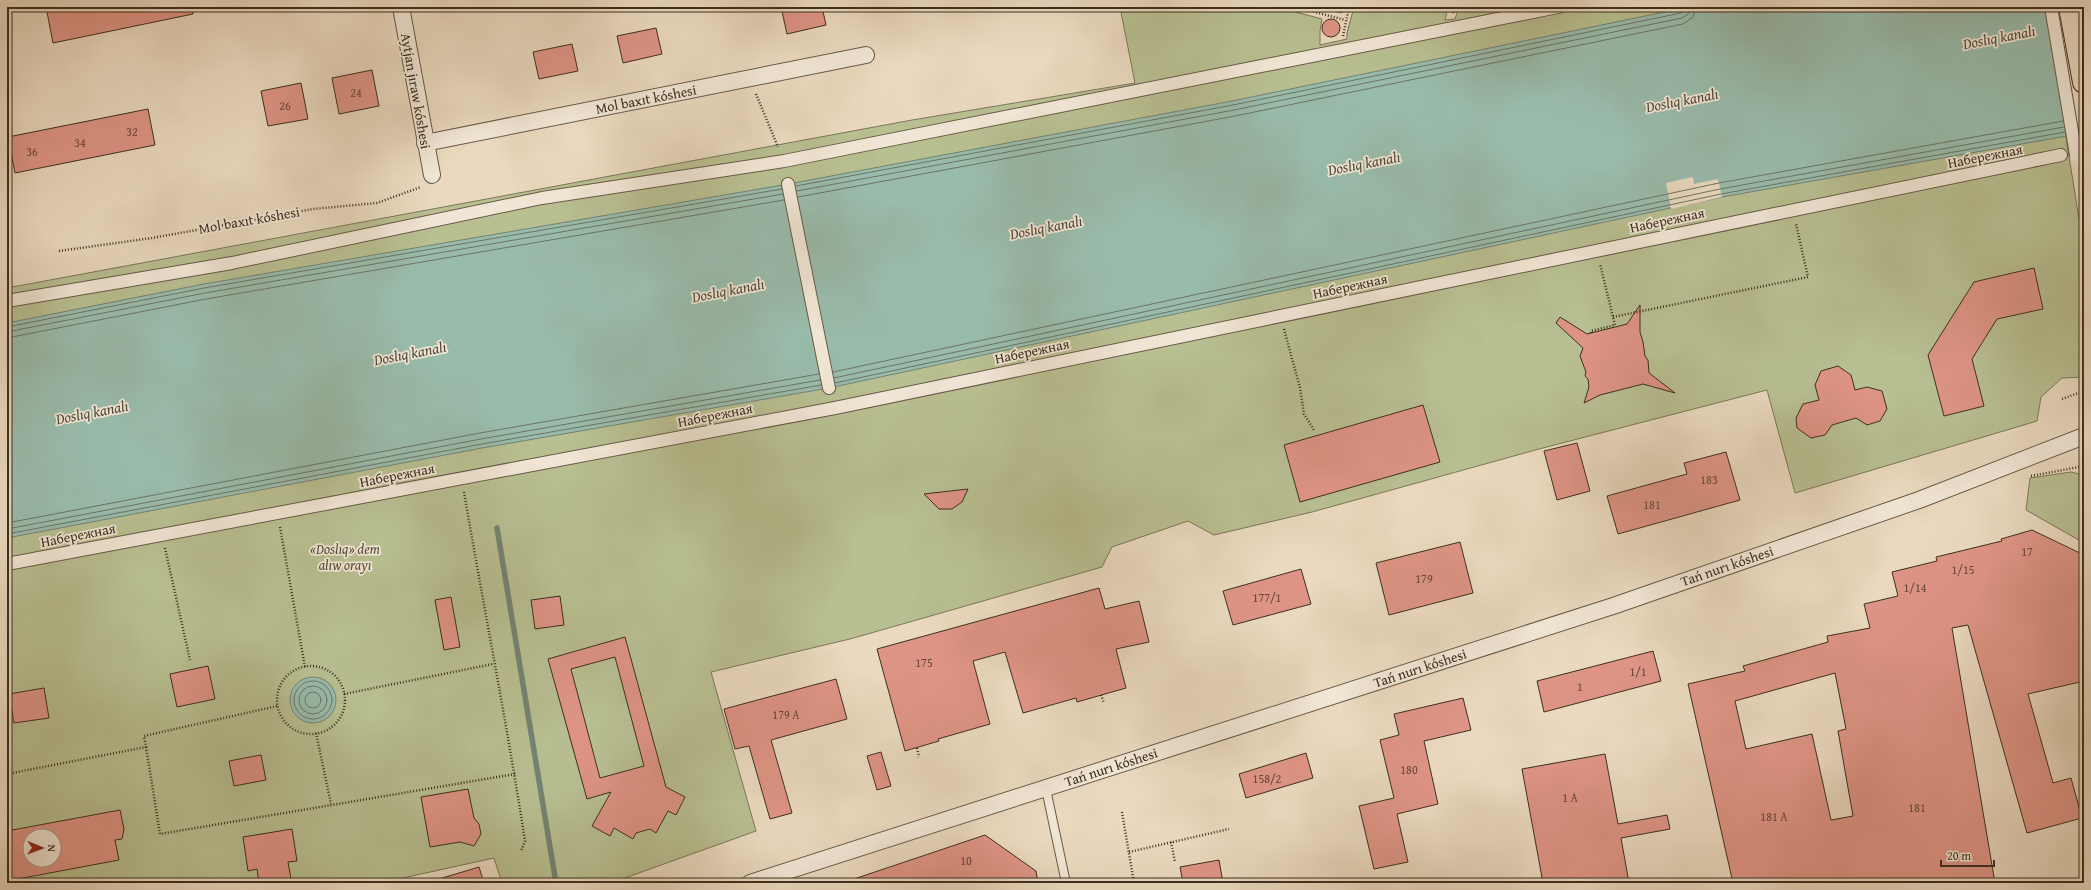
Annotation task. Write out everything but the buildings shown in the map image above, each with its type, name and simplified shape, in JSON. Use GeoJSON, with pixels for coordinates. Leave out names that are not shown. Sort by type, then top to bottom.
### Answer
{"type":"FeatureCollection","features":[{"type":"Feature","properties":{"kind":"main road"},"geometry":{"type":"LineString","coordinates":[[2070,7],[2084,82]]}},
{"type":"Feature","properties":{"kind":"street","name":"Aytjan jıraw kóshesi"},"geometry":{"type":"LineString","coordinates":[[400,7],[432,175]]}},
{"type":"Feature","properties":{"kind":"street"},"geometry":{"type":"LineString","coordinates":[[7,301],[232,263],[542,198],[784,161],[1558,7]]}},
{"type":"Feature","properties":{"kind":"street","name":"Набережная"},"geometry":{"type":"LineString","coordinates":[[7,564],[835,408],[1793,210],[2062,160],[2074,151],[2051,7]]}},
{"type":"Feature","properties":{"kind":"street","name":"Mol baxıt kóshesi"},"geometry":{"type":"LineString","coordinates":[[426,143],[866,55]]}},
{"type":"Feature","properties":{"kind":"street"},"geometry":{"type":"LineString","coordinates":[[788,184],[829,388]]}},
{"type":"Feature","properties":{"kind":"street","name":"Tań nurı kóshesi"},"geometry":{"type":"LineString","coordinates":[[750,883],[1613,606],[1919,500],[2084,436]]}},
{"type":"Feature","properties":{"kind":"lane"},"geometry":{"type":"LineString","coordinates":[[1046,789],[1066,883]]}},
{"type":"Feature","properties":{"kind":"path"},"geometry":{"type":"LineString","coordinates":[[1296,7],[1345,20]]}},
{"type":"Feature","properties":{"kind":"path"},"geometry":{"type":"LineString","coordinates":[[1342,50],[1345,20],[1349,7]]}},
{"type":"Feature","properties":{"kind":"path"},"geometry":{"type":"LineString","coordinates":[[750,78],[784,161]]}},
{"type":"Feature","properties":{"kind":"path","name":"Mol baxıt kóshesi"},"geometry":{"type":"LineString","coordinates":[[59,252],[152,238],[313,209],[377,203],[423,186],[432,175]]}},
{"type":"Feature","properties":{"kind":"path"},"geometry":{"type":"LineString","coordinates":[[1613,317],[1808,277],[1793,210]]}},
{"type":"Feature","properties":{"kind":"path"},"geometry":{"type":"LineString","coordinates":[[1591,333],[1590,331],[1615,325],[1596,250]]}},
{"type":"Feature","properties":{"kind":"path"},"geometry":{"type":"LineString","coordinates":[[1281,315],[1300,388],[1304,414],[1314,430]]}},
{"type":"Feature","properties":{"kind":"path"},"geometry":{"type":"LineString","coordinates":[[2062,399],[2084,391]]}},
{"type":"Feature","properties":{"kind":"path"},"geometry":{"type":"LineString","coordinates":[[462,478],[493,664],[515,774],[525,841],[521,851]]}},
{"type":"Feature","properties":{"kind":"path"},"geometry":{"type":"LineString","coordinates":[[277,512],[304,666]]}},
{"type":"Feature","properties":{"kind":"path"},"geometry":{"type":"LineString","coordinates":[[162,534],[190,660]]}},
{"type":"Feature","properties":{"kind":"path"},"geometry":{"type":"LineString","coordinates":[[344,694],[493,664]]}},
{"type":"Feature","properties":{"kind":"path"},"geometry":{"type":"LineString","coordinates":[[304,666],[315,666],[325,669],[334,675],[344,694],[344,706],[340,717],[332,726],[316,733],[299,732],[289,726],[282,717],[277,706],[277,696],[283,681],[294,670],[304,666]]}},
{"type":"Feature","properties":{"kind":"path"},"geometry":{"type":"LineString","coordinates":[[1101,695],[1104,703]]}},
{"type":"Feature","properties":{"kind":"path"},"geometry":{"type":"LineString","coordinates":[[277,706],[144,736],[160,834],[515,774]]}},
{"type":"Feature","properties":{"kind":"path"},"geometry":{"type":"LineString","coordinates":[[316,733],[331,804]]}},
{"type":"Feature","properties":{"kind":"path"},"geometry":{"type":"LineString","coordinates":[[7,774],[146,747]]}},
{"type":"Feature","properties":{"kind":"path"},"geometry":{"type":"LineString","coordinates":[[917,748],[919,757]]}},
{"type":"Feature","properties":{"kind":"path"},"geometry":{"type":"LineString","coordinates":[[1122,812],[1134,883]]}},
{"type":"Feature","properties":{"kind":"path"},"geometry":{"type":"LineString","coordinates":[[1129,852],[1229,829]]}},
{"type":"Feature","properties":{"kind":"path"},"geometry":{"type":"LineString","coordinates":[[1171,842],[1175,862]]}},
{"type":"Feature","properties":{"kind":"green space","name":"«Doslıq» dem alıw orayı"},"geometry":{"type":"Polygon","coordinates":[[[1120,7],[1277,7],[1322,19],[1320,45],[1347,39],[1347,33],[1354,7],[1448,7],[1445,20],[1455,19],[1459,7],[2045,7],[2084,250],[2084,377],[2062,378],[2041,397],[2037,421],[1795,493],[1767,390],[1539,449],[1312,512],[1214,535],[1188,521],[1112,547],[1102,567],[850,639],[711,672],[756,831],[611,883],[502,883],[494,858],[380,883],[7,883],[7,288],[912,120],[1135,83],[1120,7]]]}},
{"type":"Feature","properties":{"kind":"green space"},"geometry":{"type":"Polygon","coordinates":[[[1317,7],[1344,7],[1342,13],[1317,7]]]}},
{"type":"Feature","properties":{"kind":"green space"},"geometry":{"type":"Polygon","coordinates":[[[2071,472],[2084,475],[2084,543],[2026,510],[2030,478],[2071,472]]]}},
{"type":"Feature","properties":{"kind":"water","name":"Doslıq kanalı"},"geometry":{"type":"Polygon","coordinates":[[[1689,7],[2084,7],[2084,133],[1722,197],[829,388],[482,448],[7,538],[7,323],[204,284],[783,185],[1232,101],[1689,7]]]}},
{"type":"Feature","properties":{"kind":"water"},"geometry":{"type":"Polygon","coordinates":[[[318,677],[330,683],[335,691],[335,709],[330,717],[322,722],[308,723],[296,717],[291,709],[290,695],[296,683],[304,678],[318,677]]]}},
{"type":"Feature","properties":{"kind":"pier"},"geometry":{"type":"Polygon","coordinates":[[[2046,7],[2084,7],[2084,135],[2069,137],[2046,7]]]}},
{"type":"Feature","properties":{"kind":"pier"},"geometry":{"type":"Polygon","coordinates":[[[1693,177],[1694,184],[1718,179],[1722,197],[1671,209],[1666,183],[1693,177]]]}},
{"type":"Feature","properties":{"kind":"waterway"},"geometry":{"type":"LineString","coordinates":[[497,528],[556,883]]}},
{"type":"Feature","properties":{"kind":"tunnel"},"geometry":{"type":"LineString","coordinates":[[2071,147],[2084,145]]}}]}
